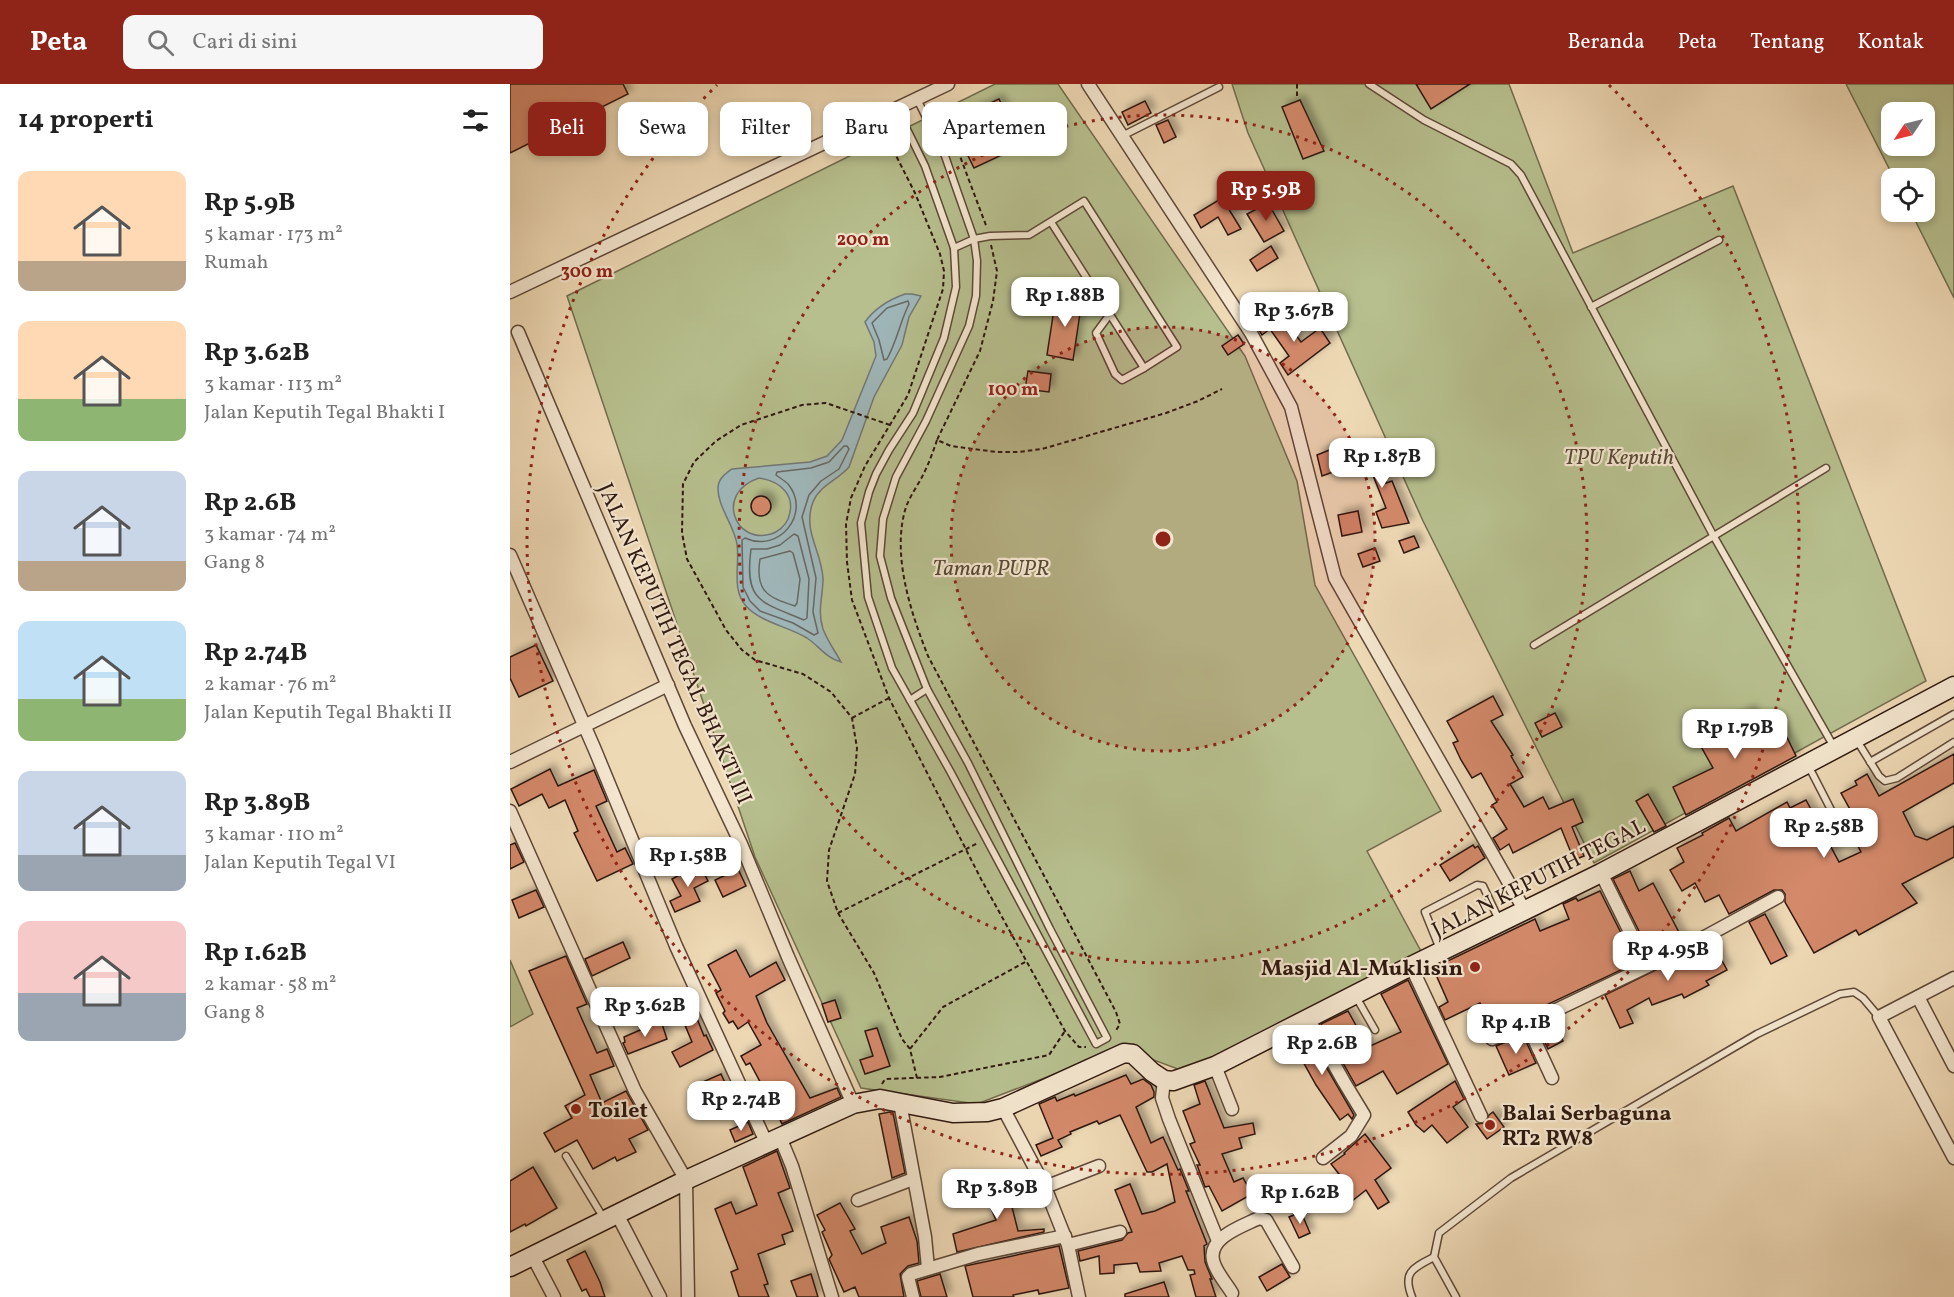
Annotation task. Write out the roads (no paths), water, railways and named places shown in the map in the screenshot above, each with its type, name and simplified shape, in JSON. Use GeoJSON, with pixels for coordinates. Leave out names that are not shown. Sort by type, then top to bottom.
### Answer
{"type":"FeatureCollection","features":[{"type":"Feature","properties":{"kind":"main road","name":"JALAN KEPUTIH TEGAL"},"geometry":{"type":"LineString","coordinates":[[1164,1080],[1173,1081],[1215,1066],[1308,1017],[1526,911],[1808,765],[1954,686]]}},
{"type":"Feature","properties":{"kind":"main road"},"geometry":{"type":"LineString","coordinates":[[510,1267],[686,1180],[853,1104],[880,1099],[953,1113],[987,1112],[1003,1108],[1124,1053],[1133,1054],[1164,1080]]}},
{"type":"Feature","properties":{"kind":"street"},"geometry":{"type":"LineString","coordinates":[[910,102],[948,84]]}},
{"type":"Feature","properties":{"kind":"street"},"geometry":{"type":"LineString","coordinates":[[1088,84],[1251,333],[1271,368],[1294,417],[1335,578],[1526,911]]}},
{"type":"Feature","properties":{"kind":"street"},"geometry":{"type":"LineString","coordinates":[[510,292],[823,143]]}},
{"type":"Feature","properties":{"kind":"street","name":"JALAN KEPUTIH TEGAL BHAKTI III"},"geometry":{"type":"LineString","coordinates":[[518,332],[704,768],[741,844],[853,1104]]}},
{"type":"Feature","properties":{"kind":"street"},"geometry":{"type":"LineString","coordinates":[[510,555],[676,946],[773,1140],[792,1166],[832,1297]]}},
{"type":"Feature","properties":{"kind":"street"},"geometry":{"type":"LineString","coordinates":[[510,762],[668,685]]}},
{"type":"Feature","properties":{"kind":"street"},"geometry":{"type":"LineString","coordinates":[[510,811],[636,1091],[686,1180],[688,1297]]}},
{"type":"Feature","properties":{"kind":"street"},"geometry":{"type":"LineString","coordinates":[[1601,873],[1647,966]]}},
{"type":"Feature","properties":{"kind":"street"},"geometry":{"type":"LineString","coordinates":[[1492,1040],[1677,952],[1778,897]]}},
{"type":"Feature","properties":{"kind":"street"},"geometry":{"type":"LineString","coordinates":[[1411,966],[1481,1116]]}},
{"type":"Feature","properties":{"kind":"street"},"geometry":{"type":"LineString","coordinates":[[1954,978],[1880,1017],[1954,1158]]}},
{"type":"Feature","properties":{"kind":"street"},"geometry":{"type":"LineString","coordinates":[[1918,997],[1954,1066]]}},
{"type":"Feature","properties":{"kind":"street"},"geometry":{"type":"LineString","coordinates":[[1308,1017],[1364,1115],[1351,1137],[1323,1158]]}},
{"type":"Feature","properties":{"kind":"street"},"geometry":{"type":"LineString","coordinates":[[1527,1024],[1552,1078]]}},
{"type":"Feature","properties":{"kind":"street"},"geometry":{"type":"LineString","coordinates":[[1215,1066],[1232,1109]]}},
{"type":"Feature","properties":{"kind":"street"},"geometry":{"type":"LineString","coordinates":[[1164,1080],[1162,1098],[1169,1119],[1218,1240]]}},
{"type":"Feature","properties":{"kind":"street"},"geometry":{"type":"LineString","coordinates":[[900,1103],[925,1237],[928,1268]]}},
{"type":"Feature","properties":{"kind":"street"},"geometry":{"type":"LineString","coordinates":[[1003,1108],[1045,1186],[1067,1240],[1076,1296]]}},
{"type":"Feature","properties":{"kind":"street"},"geometry":{"type":"LineString","coordinates":[[1045,1186],[1099,1166]]}},
{"type":"Feature","properties":{"kind":"street"},"geometry":{"type":"LineString","coordinates":[[858,1200],[913,1179]]}},
{"type":"Feature","properties":{"kind":"street"},"geometry":{"type":"LineString","coordinates":[[611,1217],[660,1297]]}},
{"type":"Feature","properties":{"kind":"street"},"geometry":{"type":"LineString","coordinates":[[1232,1293],[1213,1262],[1212,1256],[1218,1240],[1263,1218],[1293,1267]]}},
{"type":"Feature","properties":{"kind":"street"},"geometry":{"type":"LineString","coordinates":[[913,1297],[908,1277],[928,1268],[1010,1246],[1120,1232]]}},
{"type":"Feature","properties":{"kind":"street"},"geometry":{"type":"LineString","coordinates":[[532,1255],[554,1297]]}},
{"type":"Feature","properties":{"kind":"lane"},"geometry":{"type":"LineString","coordinates":[[1369,84],[1424,120],[1511,164],[1521,175],[1713,535],[1835,750]]}},
{"type":"Feature","properties":{"kind":"lane"},"geometry":{"type":"LineString","coordinates":[[1122,136],[1219,87]]}},
{"type":"Feature","properties":{"kind":"lane"},"geometry":{"type":"LineString","coordinates":[[910,135],[925,166],[954,248],[956,287],[944,338],[913,413],[876,474],[861,523],[868,597],[892,668],[1096,1044],[1107,1038],[968,763],[927,689],[891,598],[880,556],[883,519],[893,487],[969,326],[976,296],[977,261],[974,239],[945,156],[917,99]]}},
{"type":"Feature","properties":{"kind":"lane"},"geometry":{"type":"LineString","coordinates":[[954,248],[974,239],[990,236],[1029,235],[1084,201],[1178,347],[1122,380],[1115,374],[1096,333],[1110,314]]}},
{"type":"Feature","properties":{"kind":"lane"},"geometry":{"type":"LineString","coordinates":[[1051,222],[1144,368]]}},
{"type":"Feature","properties":{"kind":"lane"},"geometry":{"type":"LineString","coordinates":[[1591,307],[1719,240]]}},
{"type":"Feature","properties":{"kind":"lane"},"geometry":{"type":"LineString","coordinates":[[913,413],[926,421]]}},
{"type":"Feature","properties":{"kind":"lane"},"geometry":{"type":"LineString","coordinates":[[1534,645],[1826,468]]}},
{"type":"Feature","properties":{"kind":"lane"},"geometry":{"type":"LineString","coordinates":[[910,700],[927,689]]}},
{"type":"Feature","properties":{"kind":"lane"},"geometry":{"type":"LineString","coordinates":[[1870,762],[1954,714]]}},
{"type":"Feature","properties":{"kind":"lane"},"geometry":{"type":"LineString","coordinates":[[1856,739],[1878,776],[1885,781],[1954,742]]}},
{"type":"Feature","properties":{"kind":"lane"},"geometry":{"type":"LineString","coordinates":[[1808,765],[1847,841]]}},
{"type":"Feature","properties":{"kind":"lane"},"geometry":{"type":"LineString","coordinates":[[1442,952],[1425,912],[1477,885],[1483,886],[1501,923]]}},
{"type":"Feature","properties":{"kind":"lane"},"geometry":{"type":"LineString","coordinates":[[1039,938],[1050,929]]}},
{"type":"Feature","properties":{"kind":"lane"},"geometry":{"type":"LineString","coordinates":[[1456,1297],[1434,1257],[1439,1233],[1502,1183],[1757,1034],[1840,994],[1854,992],[1863,998],[1880,1017]]}},
{"type":"Feature","properties":{"kind":"lane"},"geometry":{"type":"LineString","coordinates":[[1355,995],[1374,1030]]}},
{"type":"Feature","properties":{"kind":"lane"},"geometry":{"type":"LineString","coordinates":[[566,1156],[611,1217]]}},
{"type":"Feature","properties":{"kind":"lane"},"geometry":{"type":"LineString","coordinates":[[1412,1297],[1408,1288],[1409,1275],[1415,1266],[1434,1257]]}},
{"type":"Feature","properties":{"kind":"water"},"geometry":{"type":"Polygon","coordinates":[[[905,294],[921,296],[909,317],[902,345],[874,397],[849,467],[820,491],[810,512],[811,532],[823,579],[821,622],[841,662],[827,655],[800,634],[752,612],[741,599],[737,584],[737,544],[720,501],[718,487],[721,479],[732,469],[810,462],[827,456],[842,440],[876,356],[874,342],[865,322],[888,302],[905,294]],[[759,478],[745,485],[737,495],[734,505],[735,516],[740,525],[748,532],[758,535],[771,534],[779,530],[787,522],[790,511],[789,497],[785,491],[774,482],[759,478]]]}},
{"type":"Feature","properties":{"kind":"place","name":"Masjid Al-Muklisin"},"geometry":{"type":"Point","coordinates":[1475,967]}},
{"type":"Feature","properties":{"kind":"place","name":"Toilet"},"geometry":{"type":"Point","coordinates":[576,1109]}},
{"type":"Feature","properties":{"kind":"place","name":"Balai Serbaguna RT2 RW8"},"geometry":{"type":"Point","coordinates":[1490,1125]}},
{"type":"Feature","properties":{"kind":"park label","name":"TPU Keputih"},"geometry":{"type":"Point","coordinates":[1619,456]}},
{"type":"Feature","properties":{"kind":"park label","name":"Taman PUPR"},"geometry":{"type":"Point","coordinates":[991,567]}}]}
